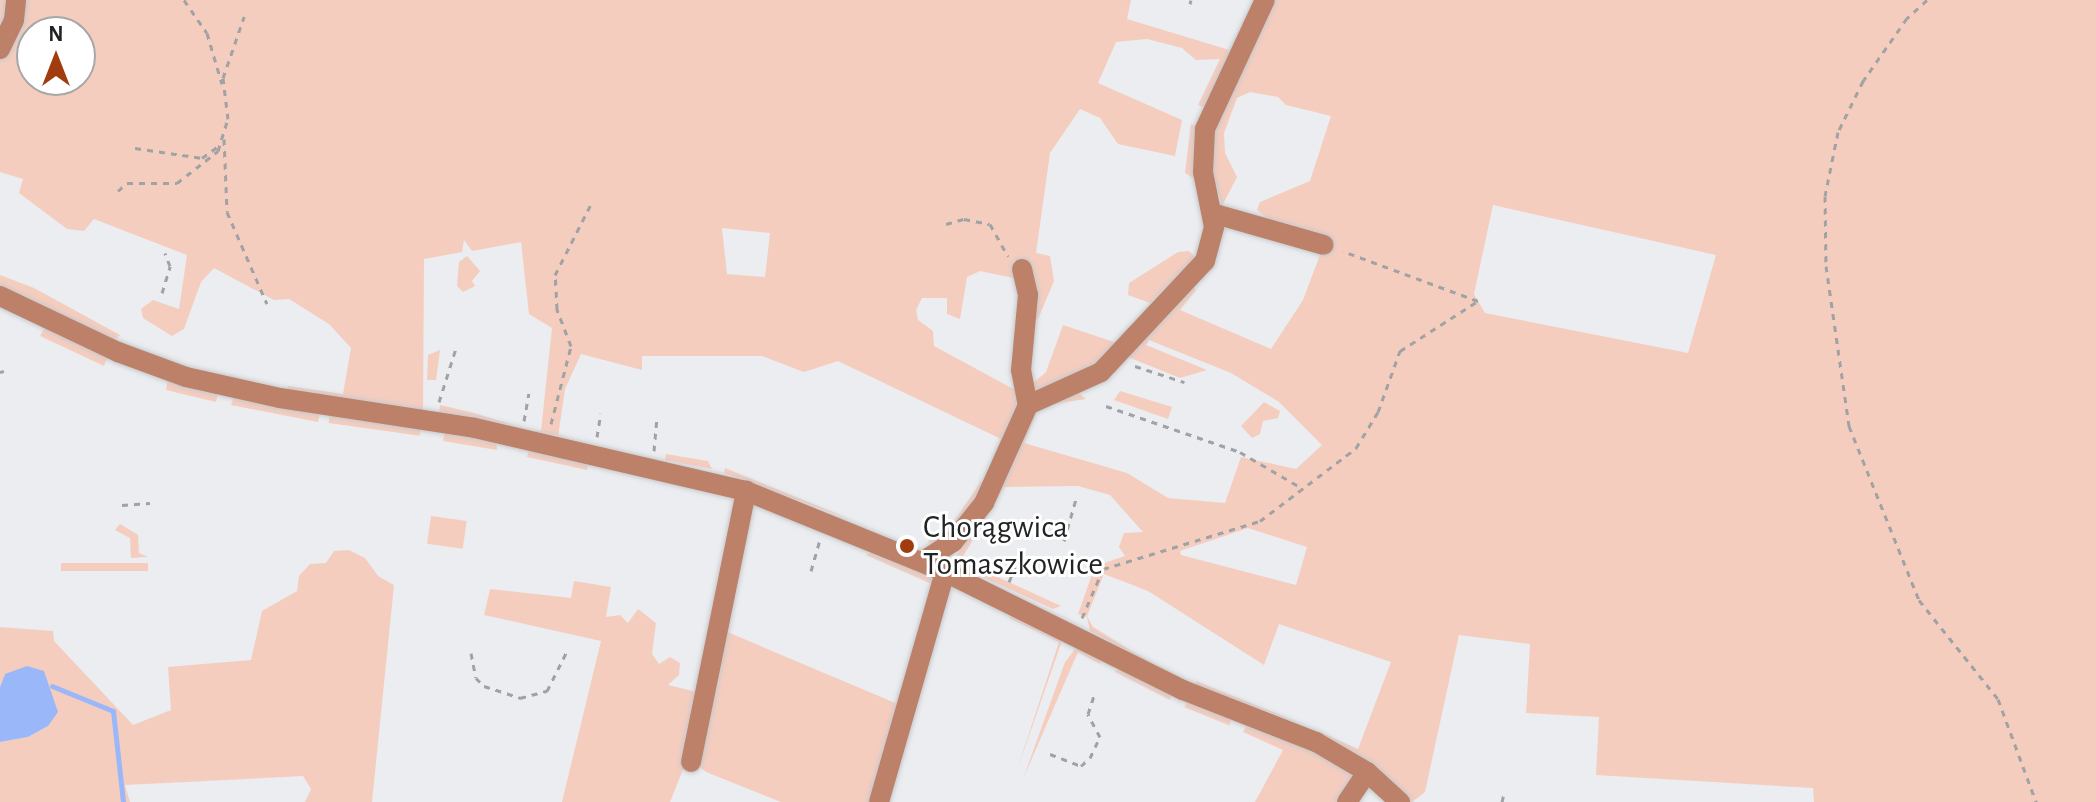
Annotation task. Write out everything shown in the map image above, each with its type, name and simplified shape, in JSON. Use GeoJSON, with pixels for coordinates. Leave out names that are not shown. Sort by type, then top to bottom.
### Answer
{"type":"FeatureCollection","features":[{"type":"Feature","properties":{"kind":"street"},"geometry":{"type":"LineString","coordinates":[[0,49],[14,20],[16,0]]}},
{"type":"Feature","properties":{"kind":"street"},"geometry":{"type":"LineString","coordinates":[[1028,405],[1089,380],[1113,361],[1205,261],[1212,246],[1212,213],[1203,172],[1205,129],[1265,0]]}},
{"type":"Feature","properties":{"kind":"street"},"geometry":{"type":"LineString","coordinates":[[1212,213],[1324,245]]}},
{"type":"Feature","properties":{"kind":"street"},"geometry":{"type":"LineString","coordinates":[[922,562],[953,542],[984,503],[1028,405],[1021,370],[1028,295],[1022,269]]}},
{"type":"Feature","properties":{"kind":"street"},"geometry":{"type":"LineString","coordinates":[[0,296],[118,352],[186,377],[547,444],[746,491],[945,572],[1073,632],[1183,690],[1316,742],[1367,772],[1400,802]]}},
{"type":"Feature","properties":{"kind":"street"},"geometry":{"type":"LineString","coordinates":[[691,762],[746,491]]}},
{"type":"Feature","properties":{"kind":"street"},"geometry":{"type":"LineString","coordinates":[[879,802],[945,572]]}},
{"type":"Feature","properties":{"kind":"street"},"geometry":{"type":"LineString","coordinates":[[1347,802],[1367,772]]}},
{"type":"Feature","properties":{"kind":"path"},"geometry":{"type":"LineString","coordinates":[[184,0],[207,33],[224,92],[228,111],[224,139],[227,212],[267,304]]}},
{"type":"Feature","properties":{"kind":"path"},"geometry":{"type":"LineString","coordinates":[[1927,0],[1907,18],[1863,81],[1838,132],[1825,196],[1826,266],[1849,426],[1919,600],[1998,699],[2036,802]]}},
{"type":"Feature","properties":{"kind":"path"},"geometry":{"type":"LineString","coordinates":[[224,92],[223,78],[244,17]]}},
{"type":"Feature","properties":{"kind":"path"},"geometry":{"type":"LineString","coordinates":[[135,148],[202,158],[224,139]]}},
{"type":"Feature","properties":{"kind":"path"},"geometry":{"type":"LineString","coordinates":[[118,191],[127,183],[177,183],[204,166],[224,139]]}},
{"type":"Feature","properties":{"kind":"path"},"geometry":{"type":"LineString","coordinates":[[547,444],[571,346],[557,309],[555,275],[593,200]]}},
{"type":"Feature","properties":{"kind":"path"},"geometry":{"type":"LineString","coordinates":[[946,224],[964,219],[990,224],[1022,269]]}},
{"type":"Feature","properties":{"kind":"path"},"geometry":{"type":"LineString","coordinates":[[1073,632],[1103,569],[1260,521],[1300,487],[1356,448],[1378,412],[1400,351],[1478,301],[1324,245]]}},
{"type":"Feature","properties":{"kind":"path"},"geometry":{"type":"LineString","coordinates":[[162,293],[170,266],[165,253]]}},
{"type":"Feature","properties":{"kind":"path"},"geometry":{"type":"LineString","coordinates":[[438,405],[456,348]]}},
{"type":"Feature","properties":{"kind":"path"},"geometry":{"type":"LineString","coordinates":[[1132,365],[1184,382]]}},
{"type":"Feature","properties":{"kind":"path"},"geometry":{"type":"LineString","coordinates":[[523,427],[529,393]]}},
{"type":"Feature","properties":{"kind":"path"},"geometry":{"type":"LineString","coordinates":[[1106,406],[1240,452],[1300,487]]}},
{"type":"Feature","properties":{"kind":"path"},"geometry":{"type":"LineString","coordinates":[[596,442],[601,413]]}},
{"type":"Feature","properties":{"kind":"path"},"geometry":{"type":"LineString","coordinates":[[654,452],[657,416]]}},
{"type":"Feature","properties":{"kind":"path"},"geometry":{"type":"LineString","coordinates":[[1064,541],[1076,499]]}},
{"type":"Feature","properties":{"kind":"path"},"geometry":{"type":"LineString","coordinates":[[122,505],[150,503]]}},
{"type":"Feature","properties":{"kind":"path"},"geometry":{"type":"LineString","coordinates":[[811,571],[822,534]]}},
{"type":"Feature","properties":{"kind":"path"},"geometry":{"type":"LineString","coordinates":[[1009,583],[1015,567]]}},
{"type":"Feature","properties":{"kind":"path"},"geometry":{"type":"LineString","coordinates":[[471,653],[476,678],[484,686],[520,698],[547,691],[567,651]]}},
{"type":"Feature","properties":{"kind":"path"},"geometry":{"type":"LineString","coordinates":[[1050,754],[1081,766],[1090,758],[1100,737],[1088,714],[1094,696]]}},
{"type":"Feature","properties":{"kind":"path"},"geometry":{"type":"LineString","coordinates":[[1502,802],[1504,793]]}},
{"type":"Feature","properties":{"kind":"shaded area"},"geometry":{"type":"Polygon","coordinates":[[[0,0],[1131,0],[1127,19],[1236,52],[1205,108],[1198,105],[1220,59],[1196,60],[1182,48],[1147,39],[1116,42],[1098,83],[1182,120],[1175,156],[1118,144],[1100,118],[1080,109],[1050,153],[1036,253],[1050,256],[1054,281],[1038,319],[1030,320],[1033,282],[980,271],[967,277],[960,319],[947,314],[947,298],[922,298],[916,310],[918,320],[933,331],[934,346],[1019,392],[1020,403],[996,460],[992,459],[1001,439],[838,361],[804,372],[762,356],[642,356],[642,370],[581,354],[565,389],[559,430],[559,435],[569,437],[525,431],[541,431],[552,328],[529,314],[521,242],[472,251],[464,240],[462,252],[424,259],[423,411],[288,393],[288,386],[343,394],[351,348],[329,324],[289,299],[274,300],[214,268],[201,282],[184,329],[172,336],[143,318],[141,309],[153,300],[179,309],[187,255],[94,219],[84,231],[67,229],[19,193],[23,179],[0,172],[0,0]],[[722,228],[727,274],[765,277],[770,233],[722,228]]]}},
{"type":"Feature","properties":{"kind":"shaded area"},"geometry":{"type":"Polygon","coordinates":[[[1273,0],[2096,0],[2096,802],[1814,802],[1813,788],[1596,775],[1599,717],[1526,713],[1530,644],[1459,635],[1425,792],[1412,802],[1377,770],[1318,731],[1358,749],[1391,662],[1279,624],[1264,665],[1148,591],[1104,574],[1087,616],[1093,627],[1164,671],[1090,631],[1087,617],[1078,614],[1095,566],[1125,556],[1119,547],[1124,533],[1143,532],[1110,495],[1078,486],[1004,487],[961,560],[1061,606],[1053,609],[952,563],[1000,486],[1032,410],[1060,396],[1079,393],[1086,399],[1047,405],[1037,412],[1024,443],[1127,473],[1168,498],[1225,503],[1241,457],[1296,469],[1322,445],[1279,402],[1231,373],[1149,340],[1146,345],[1207,370],[1180,378],[1128,357],[1192,286],[1196,290],[1180,310],[1271,349],[1303,300],[1326,239],[1261,220],[1265,216],[1257,210],[1260,202],[1310,181],[1331,116],[1286,105],[1278,97],[1250,92],[1237,98],[1224,133],[1225,153],[1237,177],[1222,206],[1208,155],[1210,133],[1273,0]],[[1493,205],[1474,294],[1485,313],[1688,353],[1716,255],[1493,205]],[[1248,528],[1180,551],[1181,555],[1296,585],[1307,547],[1248,528]]]}},
{"type":"Feature","properties":{"kind":"shaded area"},"geometry":{"type":"Polygon","coordinates":[[[1191,124],[1195,126],[1198,181],[1185,173],[1191,124]]]}},
{"type":"Feature","properties":{"kind":"shaded area"},"geometry":{"type":"Polygon","coordinates":[[[1189,251],[1195,257],[1150,303],[1128,295],[1129,283],[1178,252],[1189,251]]]}},
{"type":"Feature","properties":{"kind":"shaded area"},"geometry":{"type":"Polygon","coordinates":[[[467,256],[480,271],[472,281],[475,286],[463,292],[457,286],[459,262],[467,256]]]}},
{"type":"Feature","properties":{"kind":"shaded area"},"geometry":{"type":"Polygon","coordinates":[[[0,275],[34,288],[120,335],[112,343],[0,288],[0,275]]]}},
{"type":"Feature","properties":{"kind":"shaded area"},"geometry":{"type":"Polygon","coordinates":[[[46,325],[108,356],[104,366],[40,336],[46,325]]]}},
{"type":"Feature","properties":{"kind":"shaded area"},"geometry":{"type":"Polygon","coordinates":[[[1063,325],[1117,343],[1102,365],[1038,393],[1030,386],[1046,372],[1063,325]]]}},
{"type":"Feature","properties":{"kind":"shaded area"},"geometry":{"type":"Polygon","coordinates":[[[440,350],[436,380],[427,380],[428,355],[440,350]]]}},
{"type":"Feature","properties":{"kind":"shaded area"},"geometry":{"type":"Polygon","coordinates":[[[168,379],[218,393],[216,402],[166,390],[168,379]]]}},
{"type":"Feature","properties":{"kind":"shaded area"},"geometry":{"type":"Polygon","coordinates":[[[1120,391],[1172,407],[1168,419],[1114,400],[1120,391]]]}},
{"type":"Feature","properties":{"kind":"shaded area"},"geometry":{"type":"Polygon","coordinates":[[[234,397],[320,412],[318,422],[231,405],[234,397]]]}},
{"type":"Feature","properties":{"kind":"shaded area"},"geometry":{"type":"Polygon","coordinates":[[[1264,402],[1280,411],[1278,418],[1263,421],[1260,434],[1252,438],[1241,426],[1264,402]]]}},
{"type":"Feature","properties":{"kind":"shaded area"},"geometry":{"type":"Polygon","coordinates":[[[440,405],[474,413],[513,425],[439,413],[440,405]]]}},
{"type":"Feature","properties":{"kind":"shaded area"},"geometry":{"type":"Polygon","coordinates":[[[330,413],[421,426],[420,436],[329,423],[330,413]]]}},
{"type":"Feature","properties":{"kind":"shaded area"},"geometry":{"type":"Polygon","coordinates":[[[445,429],[496,439],[497,450],[443,441],[445,429]]]}},
{"type":"Feature","properties":{"kind":"shaded area"},"geometry":{"type":"Polygon","coordinates":[[[530,446],[588,463],[587,470],[527,457],[530,446]]]}},
{"type":"Feature","properties":{"kind":"shaded area"},"geometry":{"type":"Polygon","coordinates":[[[666,454],[708,461],[712,469],[665,460],[666,454]]]}},
{"type":"Feature","properties":{"kind":"shaded area"},"geometry":{"type":"Polygon","coordinates":[[[725,468],[855,521],[724,473],[725,468]]]}},
{"type":"Feature","properties":{"kind":"shaded area"},"geometry":{"type":"Polygon","coordinates":[[[981,481],[989,484],[969,514],[934,547],[928,541],[954,522],[981,481]]]}},
{"type":"Feature","properties":{"kind":"shaded area"},"geometry":{"type":"Polygon","coordinates":[[[431,516],[467,521],[463,549],[427,544],[431,516]]]}},
{"type":"Feature","properties":{"kind":"shaded area"},"geometry":{"type":"Polygon","coordinates":[[[120,524],[138,535],[139,553],[148,557],[131,558],[130,538],[115,530],[120,524]]]}},
{"type":"Feature","properties":{"kind":"shaded area"},"geometry":{"type":"Polygon","coordinates":[[[349,550],[365,558],[378,576],[394,585],[372,802],[305,802],[311,789],[303,776],[125,785],[130,802],[0,802],[0,742],[28,737],[48,726],[5,674],[0,687],[0,627],[53,631],[54,641],[133,725],[171,710],[168,667],[251,660],[262,611],[297,591],[299,576],[310,564],[326,563],[334,551],[349,550]]]}},
{"type":"Feature","properties":{"kind":"shaded area"},"geometry":{"type":"Polygon","coordinates":[[[872,551],[933,575],[934,585],[866,555],[872,551]]]}},
{"type":"Feature","properties":{"kind":"shaded area"},"geometry":{"type":"Polygon","coordinates":[[[61,563],[148,563],[148,571],[61,571],[61,563]]]}},
{"type":"Feature","properties":{"kind":"shaded area"},"geometry":{"type":"Polygon","coordinates":[[[574,581],[611,587],[606,617],[620,615],[628,623],[638,609],[656,623],[652,654],[659,664],[670,657],[680,663],[679,675],[668,685],[701,693],[686,762],[670,802],[562,802],[601,641],[484,615],[490,589],[571,598],[574,581]]]}},
{"type":"Feature","properties":{"kind":"shaded area"},"geometry":{"type":"Polygon","coordinates":[[[1012,615],[1064,635],[1015,776],[1059,642],[1009,618],[1012,615]]]}},
{"type":"Feature","properties":{"kind":"shaded area"},"geometry":{"type":"Polygon","coordinates":[[[725,631],[900,705],[875,802],[781,802],[706,772],[694,762],[725,631]]]}},
{"type":"Feature","properties":{"kind":"shaded area"},"geometry":{"type":"Polygon","coordinates":[[[1080,643],[1102,655],[1100,664],[1078,652],[1023,779],[1065,662],[1080,643]]]}},
{"type":"Feature","properties":{"kind":"shaded area"},"geometry":{"type":"Polygon","coordinates":[[[1121,664],[1172,692],[1170,700],[1115,672],[1121,664]]]}},
{"type":"Feature","properties":{"kind":"shaded area"},"geometry":{"type":"Polygon","coordinates":[[[1196,681],[1305,725],[1196,685],[1196,681]]]}},
{"type":"Feature","properties":{"kind":"shaded area"},"geometry":{"type":"Polygon","coordinates":[[[1188,699],[1233,717],[1229,725],[1185,707],[1188,699]]]}},
{"type":"Feature","properties":{"kind":"shaded area"},"geometry":{"type":"Polygon","coordinates":[[[1248,723],[1306,745],[1354,772],[1342,802],[1255,802],[1283,750],[1243,732],[1248,723]]]}},
{"type":"Feature","properties":{"kind":"water"},"geometry":{"type":"Polygon","coordinates":[[[27,666],[44,671],[58,712],[48,726],[28,737],[0,742],[0,687],[5,674],[27,666]]]}},
{"type":"Feature","properties":{"kind":"waterway"},"geometry":{"type":"LineString","coordinates":[[52,686],[113,711],[123,802]]}},
{"type":"Feature","properties":{"kind":"place","name":"Chorągwica Tomaszkowice"},"geometry":{"type":"Point","coordinates":[907,546]}}]}
